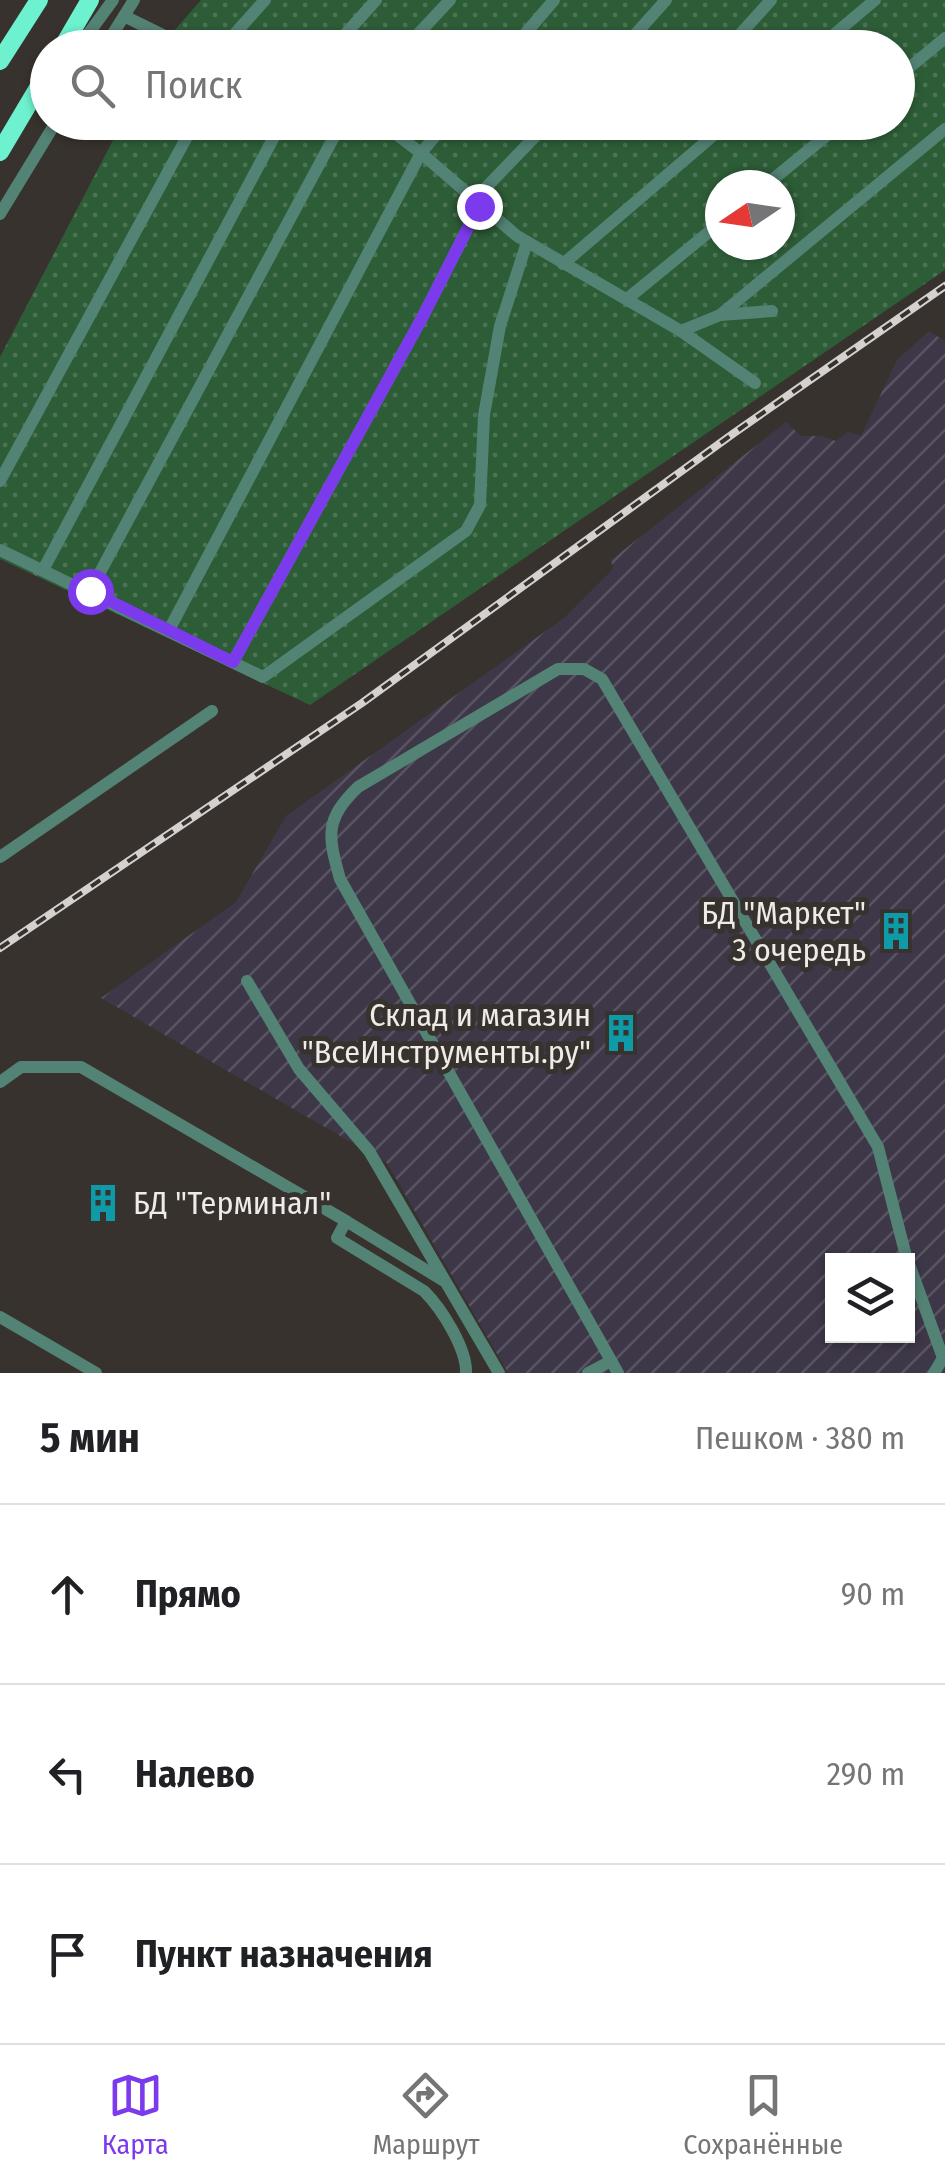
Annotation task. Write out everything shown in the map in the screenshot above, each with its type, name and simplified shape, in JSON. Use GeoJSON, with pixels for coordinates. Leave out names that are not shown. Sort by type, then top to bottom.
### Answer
{"type":"FeatureCollection","features":[{"type":"Feature","properties":{"kind":"highway"},"geometry":{"type":"LineString","coordinates":[[0,61],[39,0]]}},
{"type":"Feature","properties":{"kind":"highway"},"geometry":{"type":"LineString","coordinates":[[72,30],[90,0]]}},
{"type":"Feature","properties":{"kind":"highway"},"geometry":{"type":"LineString","coordinates":[[0,152],[30,101]]}},
{"type":"Feature","properties":{"kind":"street"},"geometry":{"type":"LineString","coordinates":[[91,30],[113,0]]}},
{"type":"Feature","properties":{"kind":"street"},"geometry":{"type":"LineString","coordinates":[[115,30],[134,0]]}},
{"type":"Feature","properties":{"kind":"street"},"geometry":{"type":"LineString","coordinates":[[238,30],[265,0]]}},
{"type":"Feature","properties":{"kind":"street"},"geometry":{"type":"LineString","coordinates":[[350,30],[376,0]]}},
{"type":"Feature","properties":{"kind":"street"},"geometry":{"type":"LineString","coordinates":[[421,30],[450,0]]}},
{"type":"Feature","properties":{"kind":"street"},"geometry":{"type":"LineString","coordinates":[[528,30],[554,0]]}},
{"type":"Feature","properties":{"kind":"street"},"geometry":{"type":"LineString","coordinates":[[638,30],[666,0]]}},
{"type":"Feature","properties":{"kind":"street"},"geometry":{"type":"LineString","coordinates":[[745,30],[771,0]]}},
{"type":"Feature","properties":{"kind":"street"},"geometry":{"type":"LineString","coordinates":[[839,30],[874,0]]}},
{"type":"Feature","properties":{"kind":"street"},"geometry":{"type":"LineString","coordinates":[[124,16],[152,30]]}},
{"type":"Feature","properties":{"kind":"street"},"geometry":{"type":"LineString","coordinates":[[915,64],[945,38]]}},
{"type":"Feature","properties":{"kind":"street"},"geometry":{"type":"LineString","coordinates":[[20,118],[30,106]]}},
{"type":"Feature","properties":{"kind":"street"},"geometry":{"type":"LineString","coordinates":[[681,332],[720,315],[945,129]]}},
{"type":"Feature","properties":{"kind":"street"},"geometry":{"type":"LineString","coordinates":[[0,214],[45,140]]}},
{"type":"Feature","properties":{"kind":"street"},"geometry":{"type":"LineString","coordinates":[[0,481],[185,140]]}},
{"type":"Feature","properties":{"kind":"street"},"geometry":{"type":"LineString","coordinates":[[42,570],[272,140]]}},
{"type":"Feature","properties":{"kind":"street"},"geometry":{"type":"LineString","coordinates":[[90,591],[332,140]]}},
{"type":"Feature","properties":{"kind":"street"},"geometry":{"type":"LineString","coordinates":[[405,140],[527,242],[681,332],[755,383]]}},
{"type":"Feature","properties":{"kind":"street"},"geometry":{"type":"LineString","coordinates":[[168,630],[421,152],[431,140]]}},
{"type":"Feature","properties":{"kind":"street"},"geometry":{"type":"LineString","coordinates":[[233,662],[422,318],[476,203],[533,140]]}},
{"type":"Feature","properties":{"kind":"street"},"geometry":{"type":"LineString","coordinates":[[563,264],[708,140]]}},
{"type":"Feature","properties":{"kind":"street"},"geometry":{"type":"LineString","coordinates":[[784,170],[820,140]]}},
{"type":"Feature","properties":{"kind":"street"},"geometry":{"type":"LineString","coordinates":[[627,300],[705,235]]}},
{"type":"Feature","properties":{"kind":"street"},"geometry":{"type":"LineString","coordinates":[[0,550],[263,677],[466,531],[480,505],[484,415],[500,326],[527,242]]}},
{"type":"Feature","properties":{"kind":"street"},"geometry":{"type":"LineString","coordinates":[[720,315],[772,310]]}},
{"type":"Feature","properties":{"kind":"street"},"geometry":{"type":"LineString","coordinates":[[588,1373],[614,1367],[340,879],[331,845],[335,809],[358,787],[558,669],[584,669],[602,679],[868,1130],[885,1165],[906,1253]]}},
{"type":"Feature","properties":{"kind":"street"},"geometry":{"type":"LineString","coordinates":[[0,857],[212,711]]}},
{"type":"Feature","properties":{"kind":"street"},"geometry":{"type":"LineString","coordinates":[[247,980],[299,1069],[369,1151],[499,1373]]}},
{"type":"Feature","properties":{"kind":"street"},"geometry":{"type":"LineString","coordinates":[[0,1082],[21,1067],[81,1068],[446,1282]]}},
{"type":"Feature","properties":{"kind":"street"},"geometry":{"type":"LineString","coordinates":[[346,1221],[337,1238],[433,1300],[465,1357],[466,1373]]}},
{"type":"Feature","properties":{"kind":"street"},"geometry":{"type":"LineString","coordinates":[[915,1280],[943,1358],[934,1373]]}},
{"type":"Feature","properties":{"kind":"street"},"geometry":{"type":"LineString","coordinates":[[0,1318],[96,1373]]}},
{"type":"Feature","properties":{"kind":"shaded area"},"geometry":{"type":"Polygon","coordinates":[[[929,331],[945,341],[945,1373],[508,1373],[387,1163],[101,998],[236,902],[286,816],[564,618],[613,569],[611,560],[786,422],[801,436],[836,441],[848,432],[861,436],[897,360],[929,331]]]}},
{"type":"Feature","properties":{"kind":"green space"},"geometry":{"type":"Polygon","coordinates":[[[201,0],[945,0],[945,270],[310,705],[0,559],[0,357],[113,140],[915,140],[915,30],[175,30],[201,0]]]}},
{"type":"Feature","properties":{"kind":"railway"},"geometry":{"type":"LineString","coordinates":[[0,948],[362,703],[734,433],[945,286]]}},
{"type":"Feature","properties":{"kind":"place","name":"БД \"Маркет\" 3 очередь"},"geometry":{"type":"Point","coordinates":[896,931]}},
{"type":"Feature","properties":{"kind":"place","name":"Склад и магазин \"ВсеИнструменты.ру\""},"geometry":{"type":"Point","coordinates":[621,1033]}},
{"type":"Feature","properties":{"kind":"place","name":"БД \"Терминал\""},"geometry":{"type":"Point","coordinates":[103,1203]}},
{"type":"Feature","properties":{"kind":"route"},"geometry":{"type":"LineString","coordinates":[[90,591],[233,662],[422,318],[479,206]]}}]}
